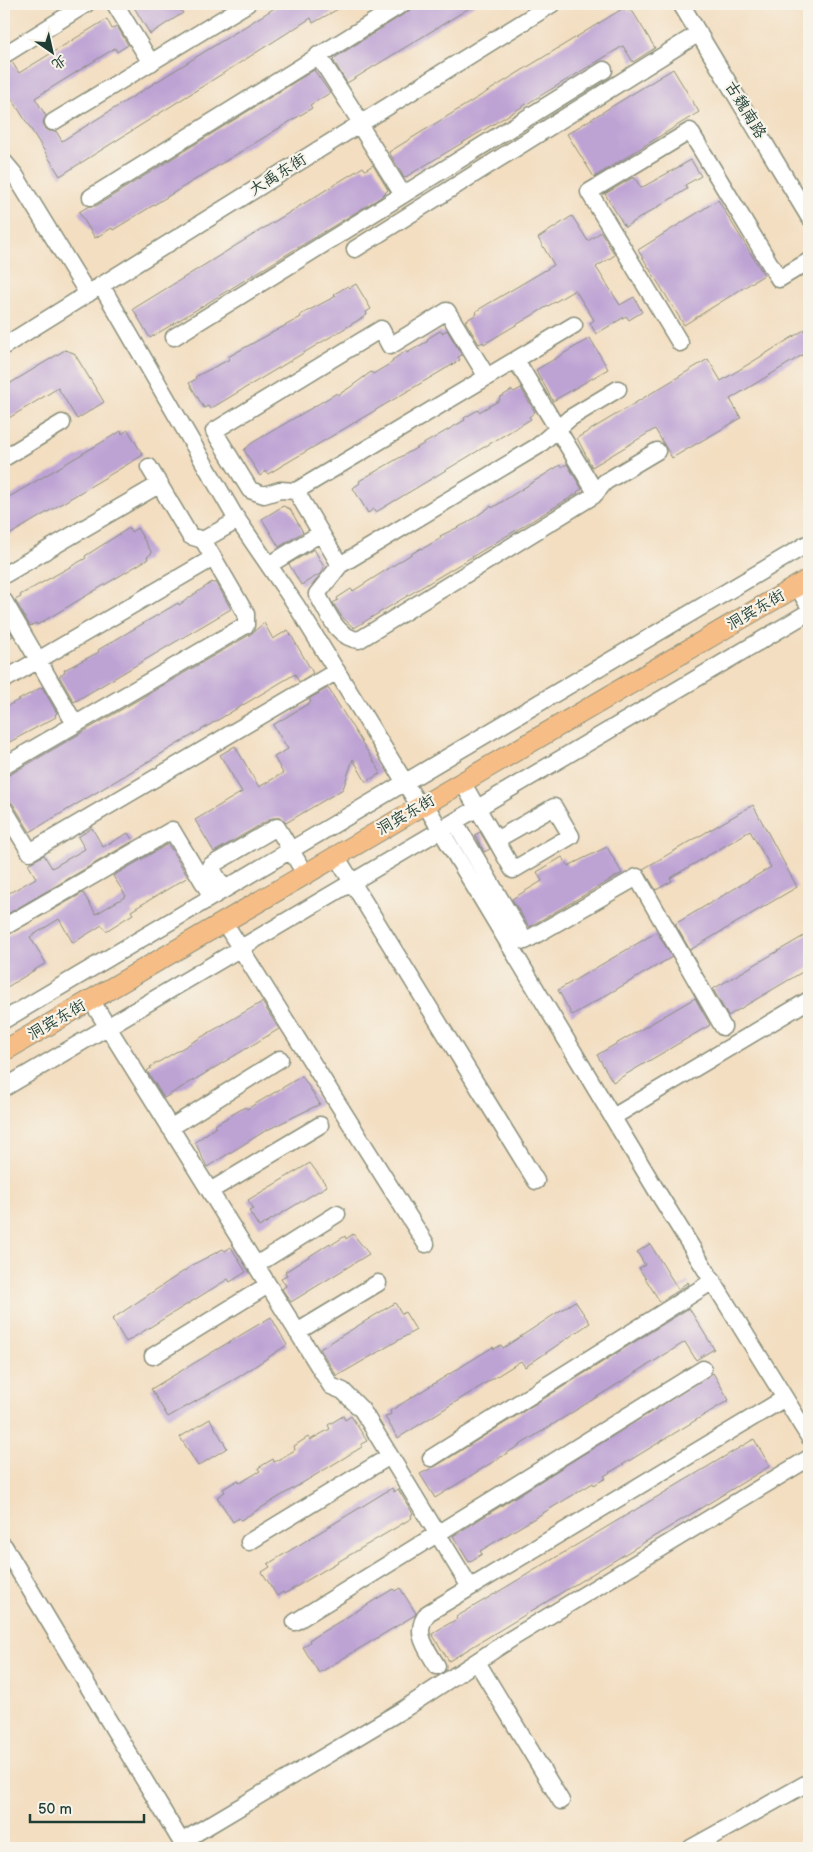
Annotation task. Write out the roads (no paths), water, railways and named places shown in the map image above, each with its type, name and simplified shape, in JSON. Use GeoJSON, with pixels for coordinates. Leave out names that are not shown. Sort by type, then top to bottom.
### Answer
{"type":"FeatureCollection","features":[{"type":"Feature","properties":{"kind":"main road","name":"洞宾东街"},"geometry":{"type":"LineString","coordinates":[[4,1051],[803,582]]}},
{"type":"Feature","properties":{"kind":"street"},"geometry":{"type":"LineString","coordinates":[[4,55],[86,4]]}},
{"type":"Feature","properties":{"kind":"street"},"geometry":{"type":"LineString","coordinates":[[115,4],[151,63]]}},
{"type":"Feature","properties":{"kind":"street"},"geometry":{"type":"LineString","coordinates":[[53,122],[247,4]]}},
{"type":"Feature","properties":{"kind":"street"},"geometry":{"type":"LineString","coordinates":[[91,197],[402,4]]}},
{"type":"Feature","properties":{"kind":"street","name":"大禹东街"},"geometry":{"type":"LineString","coordinates":[[4,346],[552,4]]}},
{"type":"Feature","properties":{"kind":"street","name":"古魏南路"},"geometry":{"type":"LineString","coordinates":[[681,4],[809,216]]}},
{"type":"Feature","properties":{"kind":"street"},"geometry":{"type":"LineString","coordinates":[[355,249],[699,33]]}},
{"type":"Feature","properties":{"kind":"street"},"geometry":{"type":"LineString","coordinates":[[318,55],[402,195]]}},
{"type":"Feature","properties":{"kind":"street"},"geometry":{"type":"LineString","coordinates":[[174,337],[604,70]]}},
{"type":"Feature","properties":{"kind":"street"},"geometry":{"type":"LineString","coordinates":[[680,343],[589,192],[690,131],[779,279],[809,261]]}},
{"type":"Feature","properties":{"kind":"street"},"geometry":{"type":"LineString","coordinates":[[4,162],[95,290],[238,520],[269,565],[405,782],[440,830],[809,1437]]}},
{"type":"Feature","properties":{"kind":"street"},"geometry":{"type":"LineString","coordinates":[[487,378],[447,312],[390,346],[381,329],[214,431],[250,490],[264,495],[280,490],[296,492],[487,378],[574,325]]}},
{"type":"Feature","properties":{"kind":"street"},"geometry":{"type":"LineString","coordinates":[[516,360],[596,493]]}},
{"type":"Feature","properties":{"kind":"street"},"geometry":{"type":"LineString","coordinates":[[618,389],[570,418],[538,446],[340,565],[317,594],[341,634],[349,639],[359,640],[596,493],[605,482],[657,451]]}},
{"type":"Feature","properties":{"kind":"street"},"geometry":{"type":"LineString","coordinates":[[4,458],[62,423]]}},
{"type":"Feature","properties":{"kind":"street"},"geometry":{"type":"LineString","coordinates":[[4,766],[246,625],[246,614],[203,540],[190,536],[149,467]]}},
{"type":"Feature","properties":{"kind":"street"},"geometry":{"type":"LineString","coordinates":[[4,575],[160,484]]}},
{"type":"Feature","properties":{"kind":"street"},"geometry":{"type":"LineString","coordinates":[[296,492],[340,565]]}},
{"type":"Feature","properties":{"kind":"street"},"geometry":{"type":"LineString","coordinates":[[203,540],[238,520]]}},
{"type":"Feature","properties":{"kind":"street"},"geometry":{"type":"LineString","coordinates":[[269,565],[322,533]]}},
{"type":"Feature","properties":{"kind":"street"},"geometry":{"type":"LineString","coordinates":[[4,1020],[809,543]]}},
{"type":"Feature","properties":{"kind":"street"},"geometry":{"type":"LineString","coordinates":[[4,680],[214,558]]}},
{"type":"Feature","properties":{"kind":"street"},"geometry":{"type":"LineString","coordinates":[[803,582],[809,606]]}},
{"type":"Feature","properties":{"kind":"street"},"geometry":{"type":"LineString","coordinates":[[4,602],[75,724]]}},
{"type":"Feature","properties":{"kind":"street"},"geometry":{"type":"LineString","coordinates":[[4,1088],[809,612]]}},
{"type":"Feature","properties":{"kind":"street"},"geometry":{"type":"LineString","coordinates":[[4,809],[30,852],[336,671]]}},
{"type":"Feature","properties":{"kind":"street"},"geometry":{"type":"LineString","coordinates":[[462,782],[496,840]]}},
{"type":"Feature","properties":{"kind":"street"},"geometry":{"type":"LineString","coordinates":[[455,822],[525,941],[637,877],[723,1027]]}},
{"type":"Feature","properties":{"kind":"street"},"geometry":{"type":"LineString","coordinates":[[218,893],[210,866],[277,827],[306,874]]}},
{"type":"Feature","properties":{"kind":"street"},"geometry":{"type":"LineString","coordinates":[[4,927],[172,830],[218,893]]}},
{"type":"Feature","properties":{"kind":"street"},"geometry":{"type":"LineString","coordinates":[[336,856],[536,1181]]}},
{"type":"Feature","properties":{"kind":"street"},"geometry":{"type":"LineString","coordinates":[[224,922],[426,1244]]}},
{"type":"Feature","properties":{"kind":"street"},"geometry":{"type":"LineString","coordinates":[[91,1000],[331,1386],[343,1391],[362,1410],[470,1587]]}},
{"type":"Feature","properties":{"kind":"street"},"geometry":{"type":"LineString","coordinates":[[613,1117],[809,1000]]}},
{"type":"Feature","properties":{"kind":"street"},"geometry":{"type":"LineString","coordinates":[[170,1128],[280,1059]]}},
{"type":"Feature","properties":{"kind":"street"},"geometry":{"type":"LineString","coordinates":[[210,1191],[320,1125]]}},
{"type":"Feature","properties":{"kind":"street"},"geometry":{"type":"LineString","coordinates":[[256,1265],[337,1214]]}},
{"type":"Feature","properties":{"kind":"street"},"geometry":{"type":"LineString","coordinates":[[431,1458],[713,1281]]}},
{"type":"Feature","properties":{"kind":"street"},"geometry":{"type":"LineString","coordinates":[[298,1332],[378,1282]]}},
{"type":"Feature","properties":{"kind":"street"},"geometry":{"type":"LineString","coordinates":[[153,1356],[268,1285]]}},
{"type":"Feature","properties":{"kind":"street"},"geometry":{"type":"LineString","coordinates":[[295,1622],[703,1370]]}},
{"type":"Feature","properties":{"kind":"street"},"geometry":{"type":"LineString","coordinates":[[438,1666],[420,1638],[422,1622],[428,1613],[785,1398]]}},
{"type":"Feature","properties":{"kind":"street"},"geometry":{"type":"LineString","coordinates":[[249,1542],[390,1456]]}},
{"type":"Feature","properties":{"kind":"street"},"geometry":{"type":"LineString","coordinates":[[4,1546],[183,1845],[809,1458]]}},
{"type":"Feature","properties":{"kind":"street"},"geometry":{"type":"LineString","coordinates":[[477,1662],[560,1801]]}},
{"type":"Feature","properties":{"kind":"street"},"geometry":{"type":"LineString","coordinates":[[691,1848],[809,1782]]}}]}
